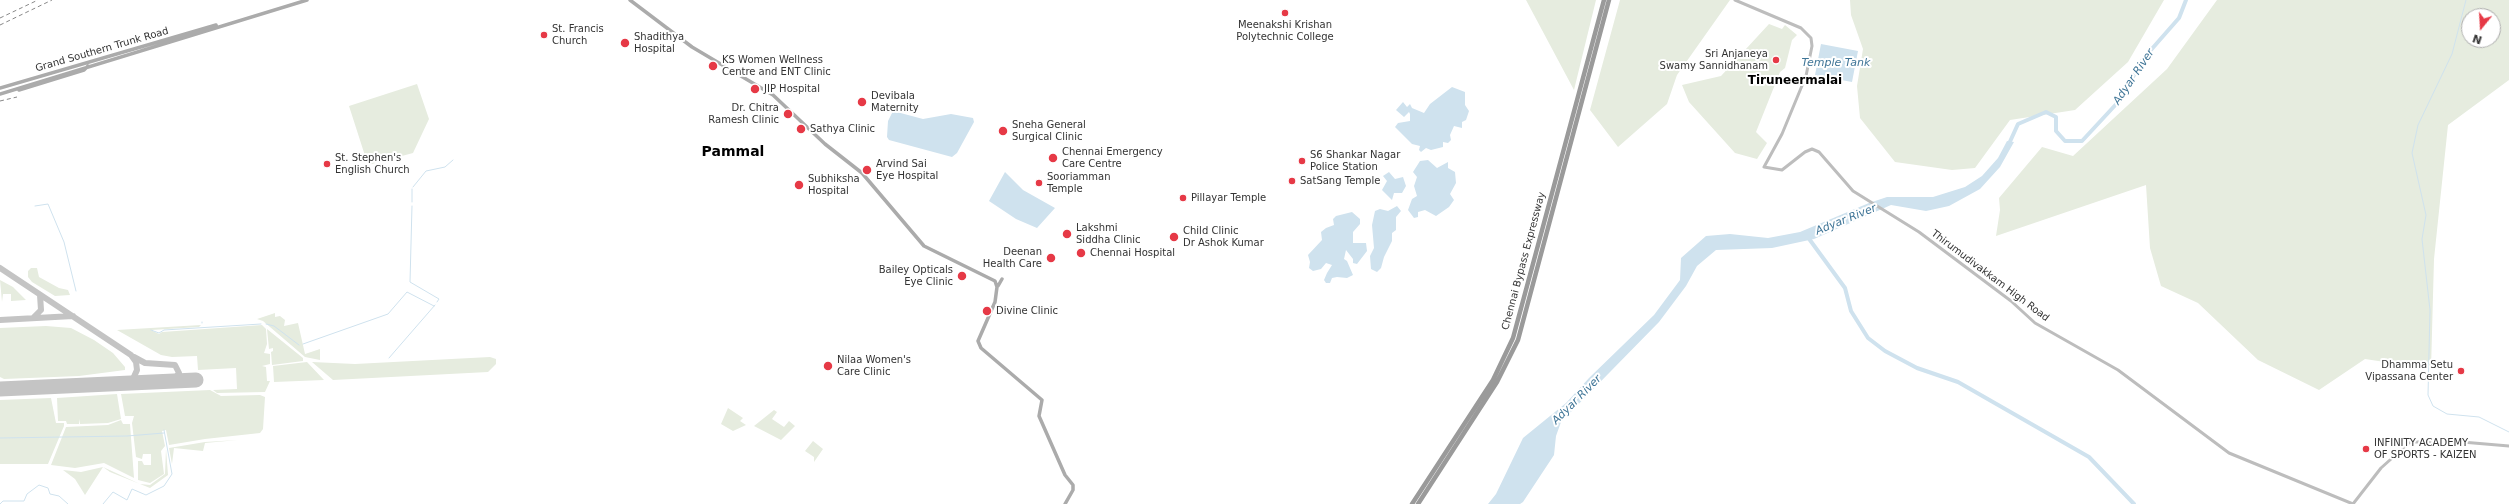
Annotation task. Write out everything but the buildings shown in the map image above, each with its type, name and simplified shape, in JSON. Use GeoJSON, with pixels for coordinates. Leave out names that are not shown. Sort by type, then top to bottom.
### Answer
{"type":"FeatureCollection","features":[{"type":"Feature","properties":{"kind":"highway","name":"Chennai Bypass Expressway"},"geometry":{"type":"LineString","coordinates":[[1418,504],[1497,382],[1516,339],[1577,120],[1579,102],[1604,0]]}},
{"type":"Feature","properties":{"kind":"highway","name":"Chennai Bypass Expressway"},"geometry":{"type":"LineString","coordinates":[[1520,326],[1554,181],[1609,0]]}},
{"type":"Feature","properties":{"kind":"highway","name":"Chennai Bypass Expressway"},"geometry":{"type":"LineString","coordinates":[[1412,504],[1493,380],[1516,339]]}},
{"type":"Feature","properties":{"kind":"main road"},"geometry":{"type":"LineString","coordinates":[[224,23],[299,0]]}},
{"type":"Feature","properties":{"kind":"main road"},"geometry":{"type":"LineString","coordinates":[[224,23],[307,0]]}},
{"type":"Feature","properties":{"kind":"main road"},"geometry":{"type":"LineString","coordinates":[[630,0],[692,47],[772,95],[825,144],[862,173],[911,232],[927,246],[991,278],[998,287]]}},
{"type":"Feature","properties":{"kind":"main road","name":"Thirumudivakkam High Road"},"geometry":{"type":"LineString","coordinates":[[1735,0],[1801,28],[1811,38],[1809,65],[1790,115],[1764,167],[1782,170],[1812,149],[1824,157],[1852,191],[1892,217],[1919,232],[2011,301],[2035,323],[2118,370],[2229,453],[2353,504],[2381,468],[2410,442],[2462,442],[2509,446]]}},
{"type":"Feature","properties":{"kind":"main road","name":"Grand Southern Trunk Road"},"geometry":{"type":"LineString","coordinates":[[89,65],[168,43],[224,23]]}},
{"type":"Feature","properties":{"kind":"main road","name":"Grand Southern Trunk Road"},"geometry":{"type":"LineString","coordinates":[[0,88],[209,26],[224,23]]}},
{"type":"Feature","properties":{"kind":"main road"},"geometry":{"type":"LineString","coordinates":[[0,95],[89,65]]}},
{"type":"Feature","properties":{"kind":"main road"},"geometry":{"type":"LineString","coordinates":[[0,95],[84,70],[89,65]]}},
{"type":"Feature","properties":{"kind":"main road"},"geometry":{"type":"LineString","coordinates":[[1002,279],[998,287],[995,302],[978,342],[981,348],[1042,400],[1039,416],[1064,475],[1073,485],[1073,490],[1066,504]]}},
{"type":"Feature","properties":{"kind":"shaded area"},"geometry":{"type":"Polygon","coordinates":[[[1526,0],[1596,0],[1574,90],[1526,0]]]}},
{"type":"Feature","properties":{"kind":"shaded area"},"geometry":{"type":"Polygon","coordinates":[[[1620,0],[1730,0],[1677,75],[1667,104],[1618,147],[1590,110],[1620,0]]]}},
{"type":"Feature","properties":{"kind":"shaded area"},"geometry":{"type":"Polygon","coordinates":[[[1850,0],[2164,0],[2128,62],[2075,110],[2010,120],[1975,168],[1952,170],[1895,162],[1860,118],[1857,86],[1863,49],[1851,15],[1850,0]]]}},
{"type":"Feature","properties":{"kind":"shaded area"},"geometry":{"type":"Polygon","coordinates":[[[2217,0],[2509,0],[2509,80],[2448,125],[2434,259],[2431,369],[2365,359],[2319,390],[2258,360],[2198,303],[2161,286],[2150,248],[2146,185],[1996,236],[2000,210],[1999,198],[2042,147],[2073,156],[2167,69],[2217,0]]]}},
{"type":"Feature","properties":{"kind":"shaded area"},"geometry":{"type":"Polygon","coordinates":[[[1769,24],[1782,29],[1785,25],[1797,35],[1792,40],[1785,68],[1780,72],[1756,132],[1767,143],[1757,159],[1735,153],[1689,102],[1682,85],[1721,76],[1769,24]]]}},
{"type":"Feature","properties":{"kind":"shaded area"},"geometry":{"type":"Polygon","coordinates":[[[417,84],[429,119],[413,153],[368,165],[349,106],[417,84]]]}},
{"type":"Feature","properties":{"kind":"shaded area"},"geometry":{"type":"Polygon","coordinates":[[[31,268],[37,268],[39,277],[59,288],[68,290],[70,295],[55,296],[32,282],[28,277],[28,271],[31,268]]]}},
{"type":"Feature","properties":{"kind":"shaded area"},"geometry":{"type":"Polygon","coordinates":[[[0,280],[13,287],[26,300],[11,301],[11,294],[3,294],[2,302],[0,280]]]}},
{"type":"Feature","properties":{"kind":"shaded area"},"geometry":{"type":"Polygon","coordinates":[[[275,313],[275,317],[280,316],[285,320],[284,326],[298,323],[305,354],[320,349],[320,360],[305,357],[263,321],[257,319],[275,313]]]}},
{"type":"Feature","properties":{"kind":"shaded area"},"geometry":{"type":"Polygon","coordinates":[[[201,325],[199,327],[151,330],[159,334],[162,332],[262,325],[266,329],[267,344],[264,353],[270,354],[270,364],[262,366],[266,367],[267,381],[270,381],[265,392],[217,393],[213,390],[237,389],[236,368],[198,370],[197,356],[172,357],[161,355],[117,330],[201,325]]]}},
{"type":"Feature","properties":{"kind":"shaded area"},"geometry":{"type":"Polygon","coordinates":[[[46,326],[71,328],[94,340],[113,353],[125,367],[125,370],[79,376],[4,379],[0,377],[0,328],[46,326]]]}},
{"type":"Feature","properties":{"kind":"shaded area"},"geometry":{"type":"Polygon","coordinates":[[[267,329],[303,358],[303,361],[272,365],[271,352],[273,351],[273,348],[269,349],[267,329]]]}},
{"type":"Feature","properties":{"kind":"shaded area"},"geometry":{"type":"Polygon","coordinates":[[[490,357],[496,359],[496,364],[488,372],[333,380],[312,362],[355,364],[490,357]]]}},
{"type":"Feature","properties":{"kind":"shaded area"},"geometry":{"type":"Polygon","coordinates":[[[307,362],[324,380],[274,382],[273,366],[307,362]]]}},
{"type":"Feature","properties":{"kind":"shaded area"},"geometry":{"type":"Polygon","coordinates":[[[210,390],[221,396],[260,395],[265,397],[263,429],[260,433],[205,439],[169,445],[166,430],[162,431],[165,446],[161,451],[164,474],[150,483],[138,480],[138,461],[142,461],[144,465],[151,465],[151,454],[143,454],[142,459],[136,457],[132,423],[134,416],[125,416],[121,394],[210,390]]]}},
{"type":"Feature","properties":{"kind":"shaded area"},"geometry":{"type":"Polygon","coordinates":[[[117,394],[121,419],[108,423],[80,424],[80,419],[79,424],[67,424],[66,421],[58,421],[57,398],[117,394]]]}},
{"type":"Feature","properties":{"kind":"shaded area"},"geometry":{"type":"Polygon","coordinates":[[[51,398],[56,423],[64,423],[64,426],[48,464],[0,464],[0,400],[51,398]]]}},
{"type":"Feature","properties":{"kind":"shaded area"},"geometry":{"type":"Polygon","coordinates":[[[728,408],[743,418],[740,421],[746,425],[733,431],[721,424],[728,408]]]}},
{"type":"Feature","properties":{"kind":"shaded area"},"geometry":{"type":"Polygon","coordinates":[[[774,410],[777,412],[772,419],[784,427],[789,421],[795,426],[781,440],[754,426],[774,410]]]}},
{"type":"Feature","properties":{"kind":"shaded area"},"geometry":{"type":"Polygon","coordinates":[[[121,420],[123,424],[130,424],[134,478],[104,463],[75,468],[51,465],[66,427],[108,425],[121,420]]]}},
{"type":"Feature","properties":{"kind":"shaded area"},"geometry":{"type":"Polygon","coordinates":[[[238,440],[205,443],[203,451],[174,448],[172,464],[169,448],[205,442],[238,440]]]}},
{"type":"Feature","properties":{"kind":"shaded area"},"geometry":{"type":"Polygon","coordinates":[[[813,441],[823,449],[814,462],[814,457],[805,451],[813,441]]]}},
{"type":"Feature","properties":{"kind":"shaded area"},"geometry":{"type":"Polygon","coordinates":[[[166,449],[168,475],[150,488],[140,484],[150,485],[165,474],[166,449]]]}},
{"type":"Feature","properties":{"kind":"shaded area"},"geometry":{"type":"Polygon","coordinates":[[[103,467],[140,484],[110,472],[103,467]]]}},
{"type":"Feature","properties":{"kind":"shaded area"},"geometry":{"type":"Polygon","coordinates":[[[103,467],[85,495],[75,479],[63,470],[81,472],[103,467]]]}},
{"type":"Feature","properties":{"kind":"water","name":"Temple Tank"},"geometry":{"type":"Polygon","coordinates":[[[1821,44],[1858,51],[1852,82],[1815,75],[1821,44]]]}},
{"type":"Feature","properties":{"kind":"water"},"geometry":{"type":"Polygon","coordinates":[[[1452,87],[1465,92],[1465,105],[1469,111],[1466,120],[1462,122],[1462,128],[1454,126],[1450,135],[1451,140],[1448,143],[1443,142],[1443,147],[1431,150],[1426,148],[1421,152],[1419,150],[1420,146],[1412,144],[1395,127],[1398,123],[1410,121],[1409,112],[1404,117],[1396,110],[1403,102],[1407,107],[1410,104],[1412,108],[1424,113],[1430,104],[1452,87]]]}},
{"type":"Feature","properties":{"kind":"water"},"geometry":{"type":"Polygon","coordinates":[[[893,111],[923,119],[951,114],[973,118],[974,122],[957,153],[952,157],[889,140],[887,137],[888,121],[893,111]]]}},
{"type":"Feature","properties":{"kind":"water"},"geometry":{"type":"Polygon","coordinates":[[[2007,141],[2014,142],[2000,167],[1980,189],[1949,206],[1926,211],[1891,205],[1814,239],[1772,248],[1716,250],[1697,266],[1686,286],[1659,322],[1561,422],[1556,436],[1554,455],[1523,502],[1520,504],[1488,504],[1496,494],[1523,438],[1566,403],[1589,378],[1654,315],[1680,280],[1681,258],[1706,236],[1730,234],[1768,238],[1800,232],[1887,197],[1933,197],[1965,187],[1982,176],[1998,158],[2007,141]]]}},
{"type":"Feature","properties":{"kind":"water"},"geometry":{"type":"Polygon","coordinates":[[[1428,160],[1437,168],[1448,162],[1448,168],[1455,172],[1456,183],[1450,194],[1454,200],[1449,207],[1436,216],[1425,210],[1418,212],[1418,217],[1414,218],[1408,210],[1412,199],[1417,196],[1414,186],[1417,177],[1413,172],[1420,161],[1428,160]]]}},
{"type":"Feature","properties":{"kind":"water"},"geometry":{"type":"Polygon","coordinates":[[[1005,172],[1023,190],[1055,208],[1037,228],[1016,219],[989,201],[1005,172]]]}},
{"type":"Feature","properties":{"kind":"water"},"geometry":{"type":"Polygon","coordinates":[[[1389,172],[1395,179],[1403,177],[1406,186],[1402,193],[1394,193],[1392,200],[1382,190],[1387,181],[1383,176],[1389,172]]]}},
{"type":"Feature","properties":{"kind":"water"},"geometry":{"type":"Polygon","coordinates":[[[1397,206],[1401,211],[1396,217],[1396,230],[1392,233],[1392,241],[1384,257],[1381,268],[1377,272],[1371,269],[1370,256],[1374,248],[1372,225],[1375,211],[1380,209],[1388,211],[1397,206]]]}},
{"type":"Feature","properties":{"kind":"water"},"geometry":{"type":"Polygon","coordinates":[[[1352,212],[1360,219],[1360,224],[1353,232],[1353,243],[1366,243],[1367,251],[1357,264],[1353,263],[1353,259],[1346,250],[1344,259],[1347,261],[1353,275],[1347,278],[1332,278],[1330,283],[1326,283],[1324,280],[1332,265],[1326,263],[1321,269],[1313,271],[1309,268],[1310,262],[1308,255],[1322,240],[1321,232],[1334,225],[1333,219],[1336,216],[1352,212]]]}},
{"type":"Feature","properties":{"kind":"waterway","name":"Adyar River"},"geometry":{"type":"LineString","coordinates":[[2008,146],[2018,124],[2046,112],[2056,117],[2056,131],[2065,141],[2082,141],[2120,100],[2143,59],[2179,18],[2186,0]]}},
{"type":"Feature","properties":{"kind":"waterway"},"geometry":{"type":"LineString","coordinates":[[2466,0],[2452,54],[2418,125],[2412,153],[2426,215],[2422,239],[2430,310],[2428,395],[2433,406],[2447,414],[2479,417],[2509,432]]}},
{"type":"Feature","properties":{"kind":"waterway"},"geometry":{"type":"LineString","coordinates":[[413,187],[426,171],[445,167],[453,160]]}},
{"type":"Feature","properties":{"kind":"waterway"},"geometry":{"type":"LineString","coordinates":[[412,189],[412,202]]}},
{"type":"Feature","properties":{"kind":"waterway"},"geometry":{"type":"LineString","coordinates":[[35,206],[48,204],[64,242],[76,291]]}},
{"type":"Feature","properties":{"kind":"waterway"},"geometry":{"type":"LineString","coordinates":[[412,206],[410,282],[439,299],[437,302]]}},
{"type":"Feature","properties":{"kind":"waterway"},"geometry":{"type":"LineString","coordinates":[[1807,236],[1845,288],[1851,311],[1868,338],[1885,351],[1917,368],[1958,382],[2089,457],[2134,504]]}},
{"type":"Feature","properties":{"kind":"waterway"},"geometry":{"type":"LineString","coordinates":[[303,344],[388,314],[407,292],[434,306]]}},
{"type":"Feature","properties":{"kind":"waterway"},"geometry":{"type":"LineString","coordinates":[[389,358],[435,305]]}},
{"type":"Feature","properties":{"kind":"waterway"},"geometry":{"type":"LineString","coordinates":[[151,330],[159,333],[164,330],[261,324]]}},
{"type":"Feature","properties":{"kind":"waterway"},"geometry":{"type":"LineString","coordinates":[[266,324],[274,326],[299,345]]}},
{"type":"Feature","properties":{"kind":"waterway"},"geometry":{"type":"LineString","coordinates":[[103,504],[113,492],[127,500],[132,489],[146,495],[164,486],[172,474],[164,430]]}},
{"type":"Feature","properties":{"kind":"waterway"},"geometry":{"type":"LineString","coordinates":[[0,438],[127,436],[164,433]]}},
{"type":"Feature","properties":{"kind":"waterway"},"geometry":{"type":"LineString","coordinates":[[0,504],[3,501],[24,501],[27,494],[39,485],[48,488],[50,494],[59,496],[68,504]]}},
{"type":"Feature","properties":{"kind":"taxiway"},"geometry":{"type":"LineString","coordinates":[[0,268],[131,355],[136,362],[137,370],[133,379],[125,383]]}},
{"type":"Feature","properties":{"kind":"taxiway"},"geometry":{"type":"LineString","coordinates":[[33,318],[41,310],[40,295]]}},
{"type":"Feature","properties":{"kind":"taxiway"},"geometry":{"type":"LineString","coordinates":[[0,320],[73,316]]}},
{"type":"Feature","properties":{"kind":"taxiway"},"geometry":{"type":"LineString","coordinates":[[134,357],[145,363],[175,365],[179,373],[173,381]]}},
{"type":"Feature","properties":{"kind":"taxiway"},"geometry":{"type":"LineString","coordinates":[[0,386],[14,389]]}},
{"type":"Feature","properties":{"kind":"runway"},"geometry":{"type":"LineString","coordinates":[[0,389],[196,380]]}},
{"type":"Feature","properties":{"kind":"railway"},"geometry":{"type":"LineString","coordinates":[[0,18],[38,0]]}},
{"type":"Feature","properties":{"kind":"railway"},"geometry":{"type":"LineString","coordinates":[[0,25],[52,0]]}},
{"type":"Feature","properties":{"kind":"railway"},"geometry":{"type":"LineString","coordinates":[[0,101],[17,97]]}},
{"type":"Feature","properties":{"kind":"place","name":"Meenakshi Krishan Polytechnic College"},"geometry":{"type":"Point","coordinates":[1285,13]}},
{"type":"Feature","properties":{"kind":"place","name":"St. Francis Church"},"geometry":{"type":"Point","coordinates":[544,35]}},
{"type":"Feature","properties":{"kind":"place","name":"Shadithya Hospital"},"geometry":{"type":"Point","coordinates":[625,43]}},
{"type":"Feature","properties":{"kind":"place","name":"Sri Anjaneya Swamy Sannidhanam"},"geometry":{"type":"Point","coordinates":[1776,60]}},
{"type":"Feature","properties":{"kind":"place","name":"KS Women Wellness Centre and ENT Clinic"},"geometry":{"type":"Point","coordinates":[713,66]}},
{"type":"Feature","properties":{"kind":"place","name":"JIP Hospital"},"geometry":{"type":"Point","coordinates":[755,89]}},
{"type":"Feature","properties":{"kind":"place","name":"Devibala Maternity"},"geometry":{"type":"Point","coordinates":[862,102]}},
{"type":"Feature","properties":{"kind":"place","name":"Dr. Chitra Ramesh Clinic"},"geometry":{"type":"Point","coordinates":[788,114]}},
{"type":"Feature","properties":{"kind":"place","name":"Sathya Clinic"},"geometry":{"type":"Point","coordinates":[801,129]}},
{"type":"Feature","properties":{"kind":"place","name":"Sneha General Surgical Clinic"},"geometry":{"type":"Point","coordinates":[1003,131]}},
{"type":"Feature","properties":{"kind":"place","name":"Chennai Emergency Care Centre"},"geometry":{"type":"Point","coordinates":[1053,158]}},
{"type":"Feature","properties":{"kind":"place","name":"S6 Shankar Nagar Police Station"},"geometry":{"type":"Point","coordinates":[1302,161]}},
{"type":"Feature","properties":{"kind":"place","name":"St. Stephen's English Church"},"geometry":{"type":"Point","coordinates":[327,164]}},
{"type":"Feature","properties":{"kind":"place","name":"Arvind Sai Eye Hospital"},"geometry":{"type":"Point","coordinates":[867,170]}},
{"type":"Feature","properties":{"kind":"place","name":"SatSang Temple"},"geometry":{"type":"Point","coordinates":[1292,181]}},
{"type":"Feature","properties":{"kind":"place","name":"Sooriamman Temple"},"geometry":{"type":"Point","coordinates":[1039,183]}},
{"type":"Feature","properties":{"kind":"place","name":"Subhiksha Hospital"},"geometry":{"type":"Point","coordinates":[799,185]}},
{"type":"Feature","properties":{"kind":"place","name":"Pillayar Temple"},"geometry":{"type":"Point","coordinates":[1183,198]}},
{"type":"Feature","properties":{"kind":"place","name":"Lakshmi Siddha Clinic"},"geometry":{"type":"Point","coordinates":[1067,234]}},
{"type":"Feature","properties":{"kind":"place","name":"Child Clinic Dr Ashok Kumar"},"geometry":{"type":"Point","coordinates":[1174,237]}},
{"type":"Feature","properties":{"kind":"place","name":"Chennai Hospital"},"geometry":{"type":"Point","coordinates":[1081,253]}},
{"type":"Feature","properties":{"kind":"place","name":"Deenan Health Care"},"geometry":{"type":"Point","coordinates":[1051,258]}},
{"type":"Feature","properties":{"kind":"place","name":"Bailey Opticals Eye Clinic"},"geometry":{"type":"Point","coordinates":[962,276]}},
{"type":"Feature","properties":{"kind":"place","name":"Divine Clinic"},"geometry":{"type":"Point","coordinates":[987,311]}},
{"type":"Feature","properties":{"kind":"place","name":"Nilaa Women's Care Clinic"},"geometry":{"type":"Point","coordinates":[828,366]}},
{"type":"Feature","properties":{"kind":"place","name":"Dhamma Setu Vipassana Center"},"geometry":{"type":"Point","coordinates":[2461,371]}},
{"type":"Feature","properties":{"kind":"place","name":"INFINITY ACADEMY OF SPORTS - KAIZEN"},"geometry":{"type":"Point","coordinates":[2366,449]}},
{"type":"Feature","properties":{"kind":"district","name":"Tiruneermalai"},"geometry":{"type":"Point","coordinates":[1795,81]}},
{"type":"Feature","properties":{"kind":"district","name":"Pammal"},"geometry":{"type":"Point","coordinates":[733,152]}}]}
